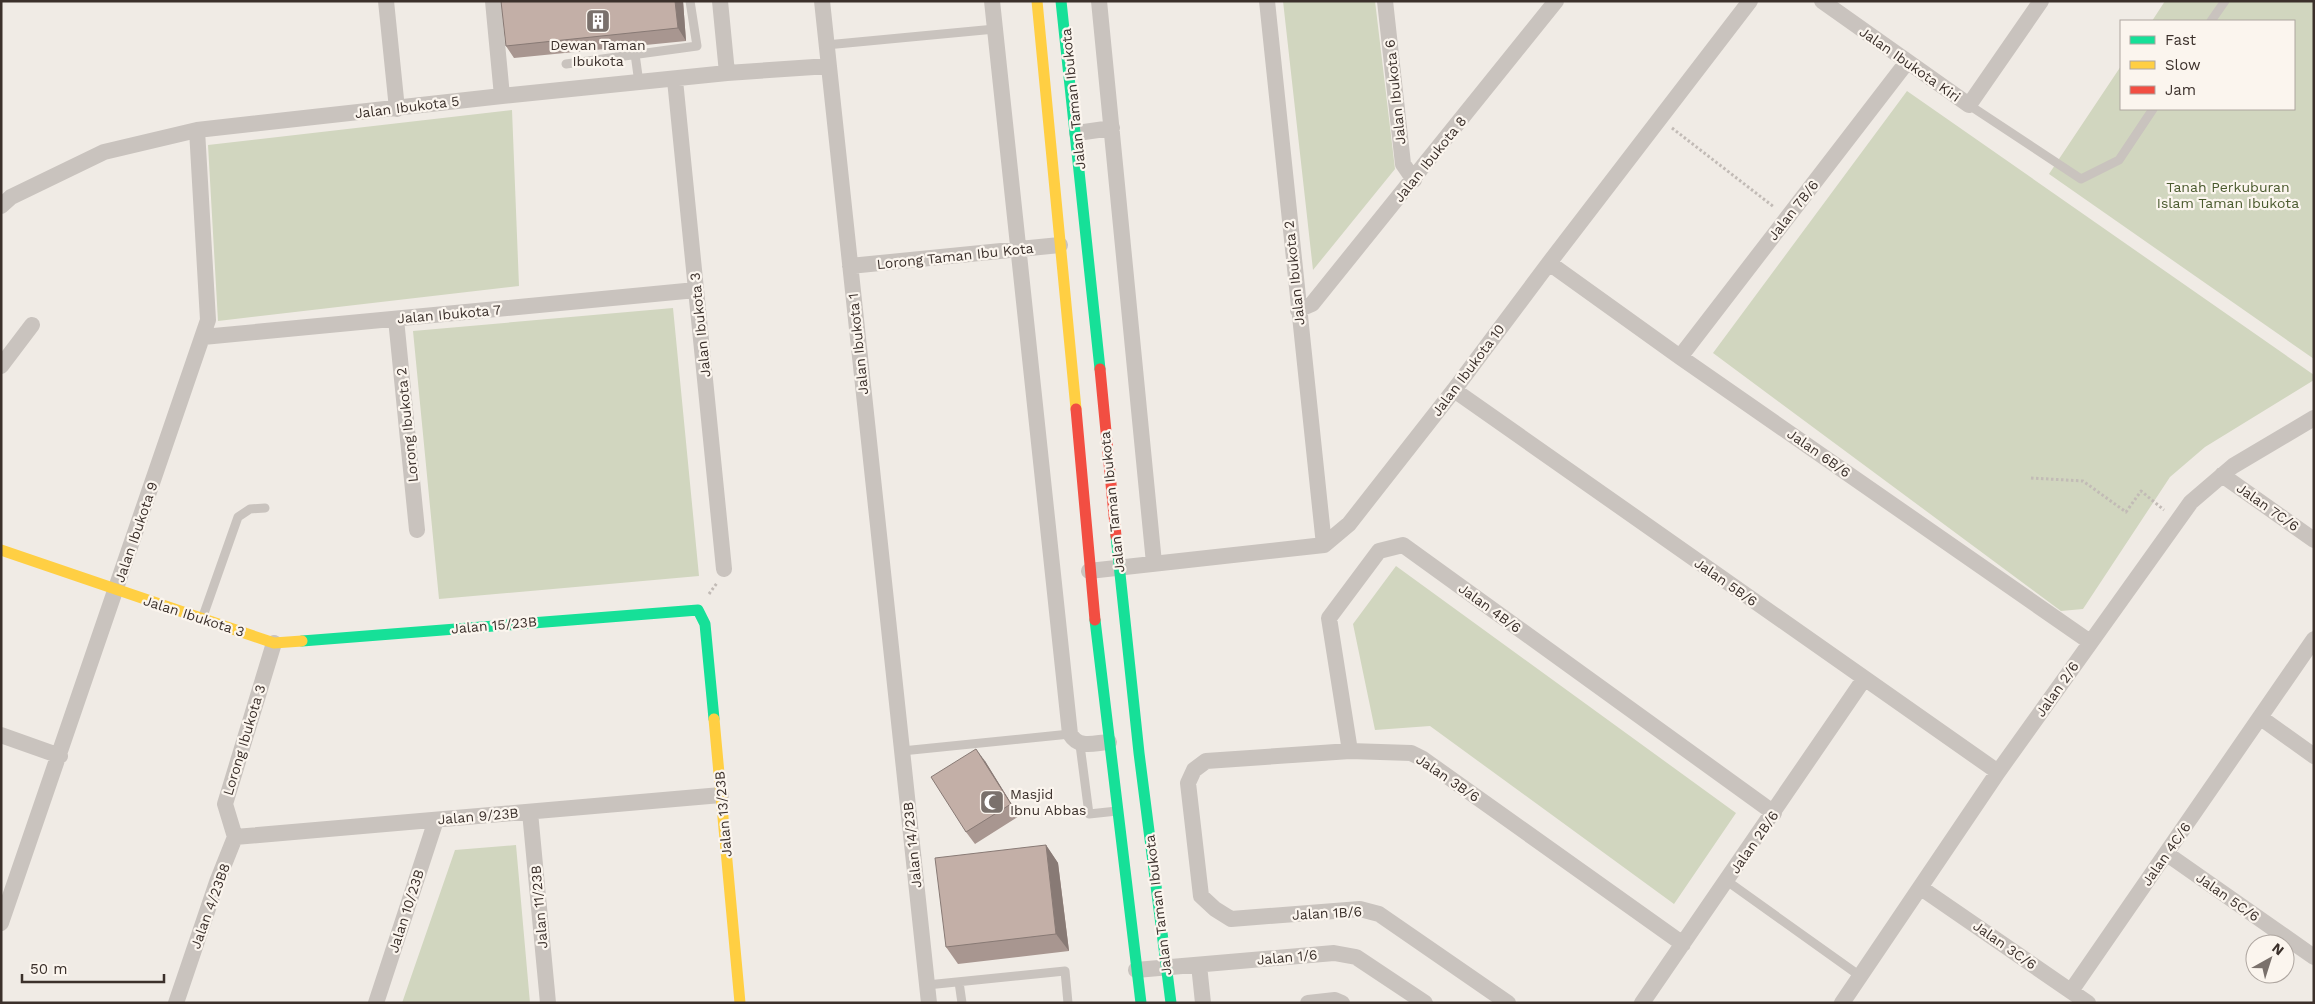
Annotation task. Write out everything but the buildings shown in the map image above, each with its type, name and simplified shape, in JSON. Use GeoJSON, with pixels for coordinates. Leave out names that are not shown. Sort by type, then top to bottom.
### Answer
{"type":"FeatureCollection","features":[{"type":"Feature","properties":{"kind":"main road","name":"Jalan Taman Ibukota"},"geometry":{"type":"LineString","coordinates":[[1037,1],[1089,571],[1141,1003]]}},
{"type":"Feature","properties":{"kind":"main road","name":"Jalan Taman Ibukota"},"geometry":{"type":"LineString","coordinates":[[1061,1],[1077,133],[1118,567],[1171,1003]]}},
{"type":"Feature","properties":{"kind":"main road","name":"Jalan Ibukota 3"},"geometry":{"type":"LineString","coordinates":[[1,550],[274,643]]}},
{"type":"Feature","properties":{"kind":"main road","name":"Jalan 13/23B"},"geometry":{"type":"LineString","coordinates":[[698,610],[705,624],[740,1003]]}},
{"type":"Feature","properties":{"kind":"main road","name":"Jalan 15/23B"},"geometry":{"type":"LineString","coordinates":[[274,643],[698,610]]}},
{"type":"Feature","properties":{"kind":"street"},"geometry":{"type":"LineString","coordinates":[[386,1],[396,109]]}},
{"type":"Feature","properties":{"kind":"street"},"geometry":{"type":"LineString","coordinates":[[493,1],[502,96]]}},
{"type":"Feature","properties":{"kind":"street"},"geometry":{"type":"LineString","coordinates":[[720,1],[727,73]]}},
{"type":"Feature","properties":{"kind":"street","name":"Jalan Ibukota 1"},"geometry":{"type":"LineString","coordinates":[[822,1],[895,687]]}},
{"type":"Feature","properties":{"kind":"street"},"geometry":{"type":"LineString","coordinates":[[992,1],[1018,249],[1075,739],[1109,742]]}},
{"type":"Feature","properties":{"kind":"street"},"geometry":{"type":"LineString","coordinates":[[1099,1],[1154,563]]}},
{"type":"Feature","properties":{"kind":"street","name":"Jalan Ibukota 2"},"geometry":{"type":"LineString","coordinates":[[1267,1],[1324,545]]}},
{"type":"Feature","properties":{"kind":"street","name":"Jalan Ibukota 6"},"geometry":{"type":"LineString","coordinates":[[1385,1],[1403,164],[1414,180]]}},
{"type":"Feature","properties":{"kind":"street","name":"Jalan Ibukota 8"},"geometry":{"type":"LineString","coordinates":[[1298,310],[1312,304],[1414,180],[1556,1]]}},
{"type":"Feature","properties":{"kind":"street","name":"Jalan Ibukota 10"},"geometry":{"type":"LineString","coordinates":[[1324,545],[1349,524],[1454,390],[1549,262],[1750,1]]}},
{"type":"Feature","properties":{"kind":"street","name":"Jalan Ibukota Kiri"},"geometry":{"type":"LineString","coordinates":[[1822,1],[1970,105],[2041,1]]}},
{"type":"Feature","properties":{"kind":"street","name":"Jalan 7B/6"},"geometry":{"type":"LineString","coordinates":[[1680,357],[1907,62]]}},
{"type":"Feature","properties":{"kind":"street","name":"Jalan Ibukota 5"},"geometry":{"type":"LineString","coordinates":[[1,206],[11,197],[104,152],[197,130],[727,73],[829,66]]}},
{"type":"Feature","properties":{"kind":"street","name":"Jalan Ibukota 3"},"geometry":{"type":"LineString","coordinates":[[675,80],[724,569]]}},
{"type":"Feature","properties":{"kind":"street"},"geometry":{"type":"LineString","coordinates":[[1077,133],[1112,128]]}},
{"type":"Feature","properties":{"kind":"street","name":"Jalan Ibukota 9"},"geometry":{"type":"LineString","coordinates":[[3,912],[60,756],[208,320],[197,130]]}},
{"type":"Feature","properties":{"kind":"street","name":"Lorong Taman Ibu Kota"},"geometry":{"type":"LineString","coordinates":[[850,266],[1060,245]]}},
{"type":"Feature","properties":{"kind":"street","name":"Jalan 6B/6"},"geometry":{"type":"LineString","coordinates":[[1549,262],[1680,357],[2090,642]]}},
{"type":"Feature","properties":{"kind":"street","name":"Jalan Ibukota 7"},"geometry":{"type":"LineString","coordinates":[[203,338],[696,290]]}},
{"type":"Feature","properties":{"kind":"street","name":"Lorong Ibukota 2"},"geometry":{"type":"LineString","coordinates":[[396,319],[417,530]]}},
{"type":"Feature","properties":{"kind":"street"},"geometry":{"type":"LineString","coordinates":[[1,366],[32,325]]}},
{"type":"Feature","properties":{"kind":"street","name":"Jalan 5B/6"},"geometry":{"type":"LineString","coordinates":[[1454,390],[1998,772]]}},
{"type":"Feature","properties":{"kind":"street","name":"Jalan 2/6"},"geometry":{"type":"LineString","coordinates":[[1842,1003],[1998,772],[2191,502],[2222,475],[2260,449],[2314,418]]}},
{"type":"Feature","properties":{"kind":"street","name":"Jalan 7C/6"},"geometry":{"type":"LineString","coordinates":[[2222,475],[2314,540]]}},
{"type":"Feature","properties":{"kind":"street"},"geometry":{"type":"LineString","coordinates":[[1089,571],[1324,545]]}},
{"type":"Feature","properties":{"kind":"street","name":"Jalan 4B/6"},"geometry":{"type":"LineString","coordinates":[[1350,751],[1328,618],[1379,551],[1403,545],[1774,813]]}},
{"type":"Feature","properties":{"kind":"street","name":"Jalan 4C/6"},"geometry":{"type":"LineString","coordinates":[[2071,991],[2314,639]]}},
{"type":"Feature","properties":{"kind":"street","name":"Lorong Ibukota 3"},"geometry":{"type":"LineString","coordinates":[[235,837],[224,804],[274,643]]}},
{"type":"Feature","properties":{"kind":"street","name":"Jalan 2B/6"},"geometry":{"type":"LineString","coordinates":[[1642,1003],[1864,679]]}},
{"type":"Feature","properties":{"kind":"street","name":"Jalan 14/23B"},"geometry":{"type":"LineString","coordinates":[[895,687],[929,1003]]}},
{"type":"Feature","properties":{"kind":"street"},"geometry":{"type":"LineString","coordinates":[[2261,718],[2314,756]]}},
{"type":"Feature","properties":{"kind":"street"},"geometry":{"type":"LineString","coordinates":[[1,735],[60,756]]}},
{"type":"Feature","properties":{"kind":"street","name":"Jalan 3B/6"},"geometry":{"type":"LineString","coordinates":[[1195,851],[1188,783],[1194,770],[1206,760],[1350,751],[1411,754],[1423,759],[1683,944]]}},
{"type":"Feature","properties":{"kind":"street","name":"Jalan 9/23B"},"geometry":{"type":"LineString","coordinates":[[235,837],[721,796]]}},
{"type":"Feature","properties":{"kind":"street","name":"Jalan 11/23B"},"geometry":{"type":"LineString","coordinates":[[530,812],[548,1003]]}},
{"type":"Feature","properties":{"kind":"street","name":"Jalan 10/23B"},"geometry":{"type":"LineString","coordinates":[[376,1003],[436,820]]}},
{"type":"Feature","properties":{"kind":"street","name":"Jalan 4/23B8"},"geometry":{"type":"LineString","coordinates":[[176,1003],[216,882],[235,837]]}},
{"type":"Feature","properties":{"kind":"street","name":"Jalan 1B/6"},"geometry":{"type":"LineString","coordinates":[[1195,851],[1201,896],[1215,909],[1231,919],[1360,909],[1380,914],[1508,1003]]}},
{"type":"Feature","properties":{"kind":"street","name":"Jalan 5C/6"},"geometry":{"type":"LineString","coordinates":[[2166,854],[2314,958]]}},
{"type":"Feature","properties":{"kind":"street","name":"Jalan 3C/6"},"geometry":{"type":"LineString","coordinates":[[1921,888],[2088,1003]]}},
{"type":"Feature","properties":{"kind":"street","name":"Jalan 1/6"},"geometry":{"type":"LineString","coordinates":[[1136,970],[1334,953],[1356,957],[1425,1003]]}},
{"type":"Feature","properties":{"kind":"street"},"geometry":{"type":"LineString","coordinates":[[1200,965],[1203,1003]]}},
{"type":"Feature","properties":{"kind":"street"},"geometry":{"type":"LineString","coordinates":[[1308,1003],[1335,1000],[1342,1003]]}},
{"type":"Feature","properties":{"kind":"lane"},"geometry":{"type":"LineString","coordinates":[[566,64],[696,46],[690,1]]}},
{"type":"Feature","properties":{"kind":"lane"},"geometry":{"type":"LineString","coordinates":[[2212,20],[2225,1]]}},
{"type":"Feature","properties":{"kind":"lane"},"geometry":{"type":"LineString","coordinates":[[826,44],[995,29]]}},
{"type":"Feature","properties":{"kind":"lane"},"geometry":{"type":"LineString","coordinates":[[635,54],[639,83]]}},
{"type":"Feature","properties":{"kind":"lane"},"geometry":{"type":"LineString","coordinates":[[1970,105],[2081,179],[2119,160],[2152,110]]}},
{"type":"Feature","properties":{"kind":"lane"},"geometry":{"type":"LineString","coordinates":[[202,619],[238,517],[250,509],[266,508]]}},
{"type":"Feature","properties":{"kind":"lane"},"geometry":{"type":"LineString","coordinates":[[902,751],[1075,739],[1089,814],[1117,811]]}},
{"type":"Feature","properties":{"kind":"lane"},"geometry":{"type":"LineString","coordinates":[[1727,881],[1860,976]]}},
{"type":"Feature","properties":{"kind":"lane"},"geometry":{"type":"LineString","coordinates":[[927,985],[1065,971],[1068,1003]]}},
{"type":"Feature","properties":{"kind":"lane"},"geometry":{"type":"LineString","coordinates":[[960,982],[962,1003]]}},
{"type":"Feature","properties":{"kind":"path"},"geometry":{"type":"LineString","coordinates":[[1660,118],[1787,218]]}},
{"type":"Feature","properties":{"kind":"path"},"geometry":{"type":"LineString","coordinates":[[2031,478],[2083,482],[2126,512],[2141,491],[2177,522]]}},
{"type":"Feature","properties":{"kind":"path"},"geometry":{"type":"LineString","coordinates":[[698,610],[724,569]]}},
{"type":"Feature","properties":{"kind":"green space"},"geometry":{"type":"Polygon","coordinates":[[[1283,1],[1375,1],[1395,169],[1313,270],[1283,1]]]}},
{"type":"Feature","properties":{"kind":"green space","name":"Tanah Perkuburan Islam Taman Ibukota"},"geometry":{"type":"Polygon","coordinates":[[[2165,1],[2314,1],[2314,359],[2049,174],[2120,68],[2120,110],[2295,110],[2295,20],[2153,20],[2165,1]]]}},
{"type":"Feature","properties":{"kind":"green space"},"geometry":{"type":"Polygon","coordinates":[[[1907,91],[2314,375],[2314,380],[2205,447],[2170,477],[2083,609],[2061,611],[1713,353],[1907,91]]]}},
{"type":"Feature","properties":{"kind":"green space"},"geometry":{"type":"Polygon","coordinates":[[[512,110],[519,286],[218,321],[208,145],[512,110]]]}},
{"type":"Feature","properties":{"kind":"green space"},"geometry":{"type":"Polygon","coordinates":[[[673,308],[699,576],[439,599],[413,331],[673,308]]]}},
{"type":"Feature","properties":{"kind":"green space"},"geometry":{"type":"Polygon","coordinates":[[[1396,566],[1736,813],[1674,904],[1430,726],[1375,730],[1353,624],[1396,566]]]}},
{"type":"Feature","properties":{"kind":"green space"},"geometry":{"type":"Polygon","coordinates":[[[516,845],[530,1003],[402,1003],[455,850],[516,845]]]}},
{"type":"Feature","properties":{"kind":"traffic: fast"},"geometry":{"type":"LineString","coordinates":[[1061,1],[1100,369]]}},
{"type":"Feature","properties":{"kind":"traffic: fast"},"geometry":{"type":"LineString","coordinates":[[1116,536],[1139,753],[1171,1003]]}},
{"type":"Feature","properties":{"kind":"traffic: fast"},"geometry":{"type":"LineString","coordinates":[[302,641],[698,610],[705,624],[714,719]]}},
{"type":"Feature","properties":{"kind":"traffic: fast"},"geometry":{"type":"LineString","coordinates":[[1095,620],[1141,1003]]}},
{"type":"Feature","properties":{"kind":"traffic: slow"},"geometry":{"type":"LineString","coordinates":[[1037,1],[1076,409]]}},
{"type":"Feature","properties":{"kind":"traffic: slow"},"geometry":{"type":"LineString","coordinates":[[1,550],[274,643],[302,641]]}},
{"type":"Feature","properties":{"kind":"traffic: slow"},"geometry":{"type":"LineString","coordinates":[[714,719],[740,1003]]}},
{"type":"Feature","properties":{"kind":"traffic: jam"},"geometry":{"type":"LineString","coordinates":[[1100,369],[1116,536]]}},
{"type":"Feature","properties":{"kind":"traffic: jam"},"geometry":{"type":"LineString","coordinates":[[1076,409],[1095,620]]}},
{"type":"Feature","properties":{"kind":"place","name":"Dewan Taman Ibukota"},"geometry":{"type":"Point","coordinates":[598,21]}},
{"type":"Feature","properties":{"kind":"place","name":"Masjid Ibnu Abbas"},"geometry":{"type":"Point","coordinates":[992,802]}}]}
